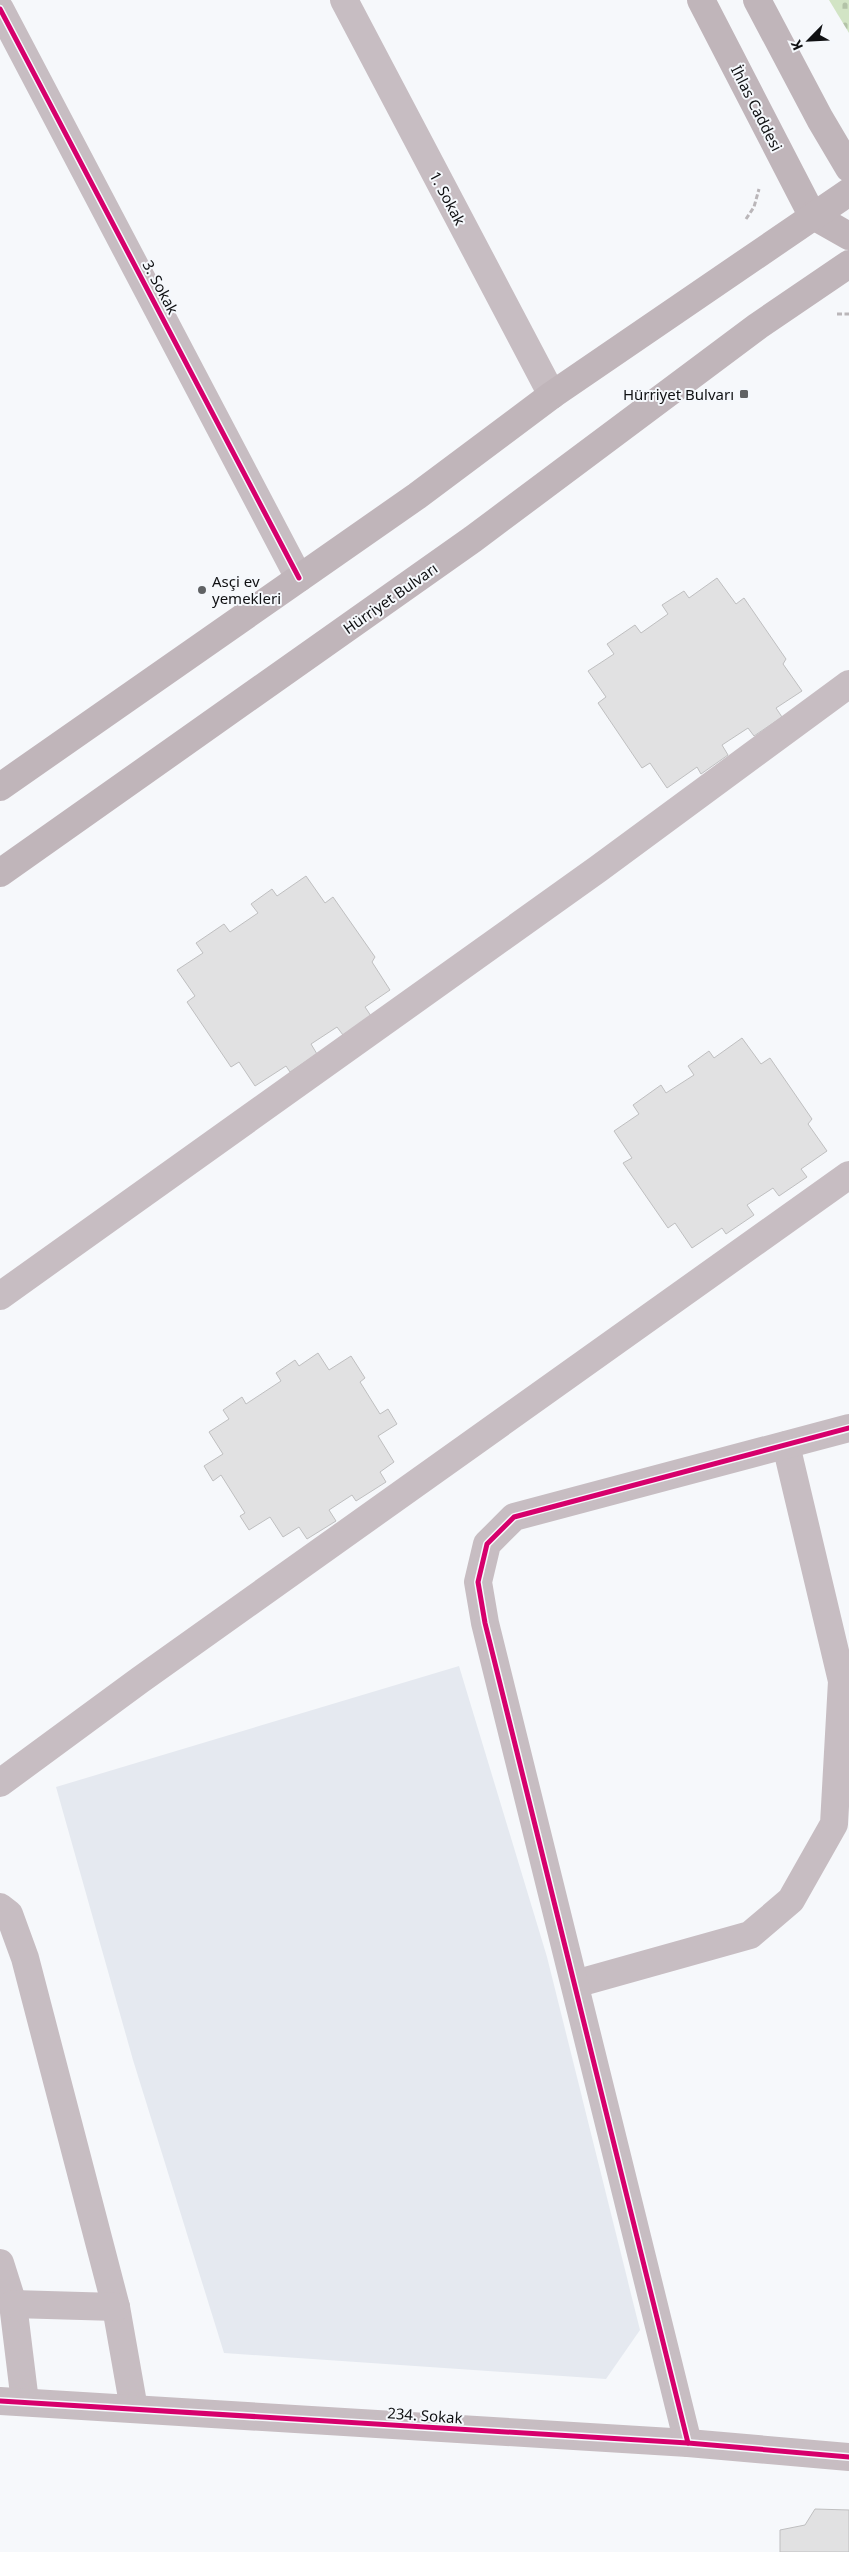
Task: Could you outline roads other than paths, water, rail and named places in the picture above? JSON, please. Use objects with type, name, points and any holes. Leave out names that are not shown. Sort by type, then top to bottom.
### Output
[{"type":"main road","name":"İhlas Caddesi","points":[[701,0],[812,216]]},
{"type":"main road","points":[[757,0],[820,119],[849,168]]},
{"type":"main road","points":[[0,786],[417,496],[552,396],[849,192]]},
{"type":"main road","points":[[812,216],[849,236]]},
{"type":"main road","name":"Hürriyet Bulvarı","points":[[0,873],[473,540],[758,326],[849,264]]},
{"type":"street","name":"1. Sokak","points":[[344,0],[552,396]]},
{"type":"street","name":"3. Sokak","points":[[0,9],[299,578]]},
{"type":"street","points":[[0,1296],[598,869],[849,684]]},
{"type":"street","points":[[0,1783],[140,1680],[849,1175]]},
{"type":"street","points":[[688,2443],[485,1623],[478,1582],[487,1544],[514,1517],[849,1428]]},
{"type":"street","points":[[575,1984],[750,1935],[791,1900],[834,1824],[842,1681],[786,1445]]},
{"type":"street","points":[[0,1907],[9,1914],[25,1958],[116,2307],[134,2409]]},
{"type":"street","points":[[0,2263],[13,2304],[13,2402]]},
{"type":"street","points":[[13,2304],[116,2307]]},
{"type":"street","name":"234. Sokak","points":[[13,2402],[688,2443],[849,2456]]},
{"type":"place","name":"Hürriyet Bulvarı","points":[[744,394]]},
{"type":"place","name":"Asçi ev yemekleri","points":[[202,590]]}]
